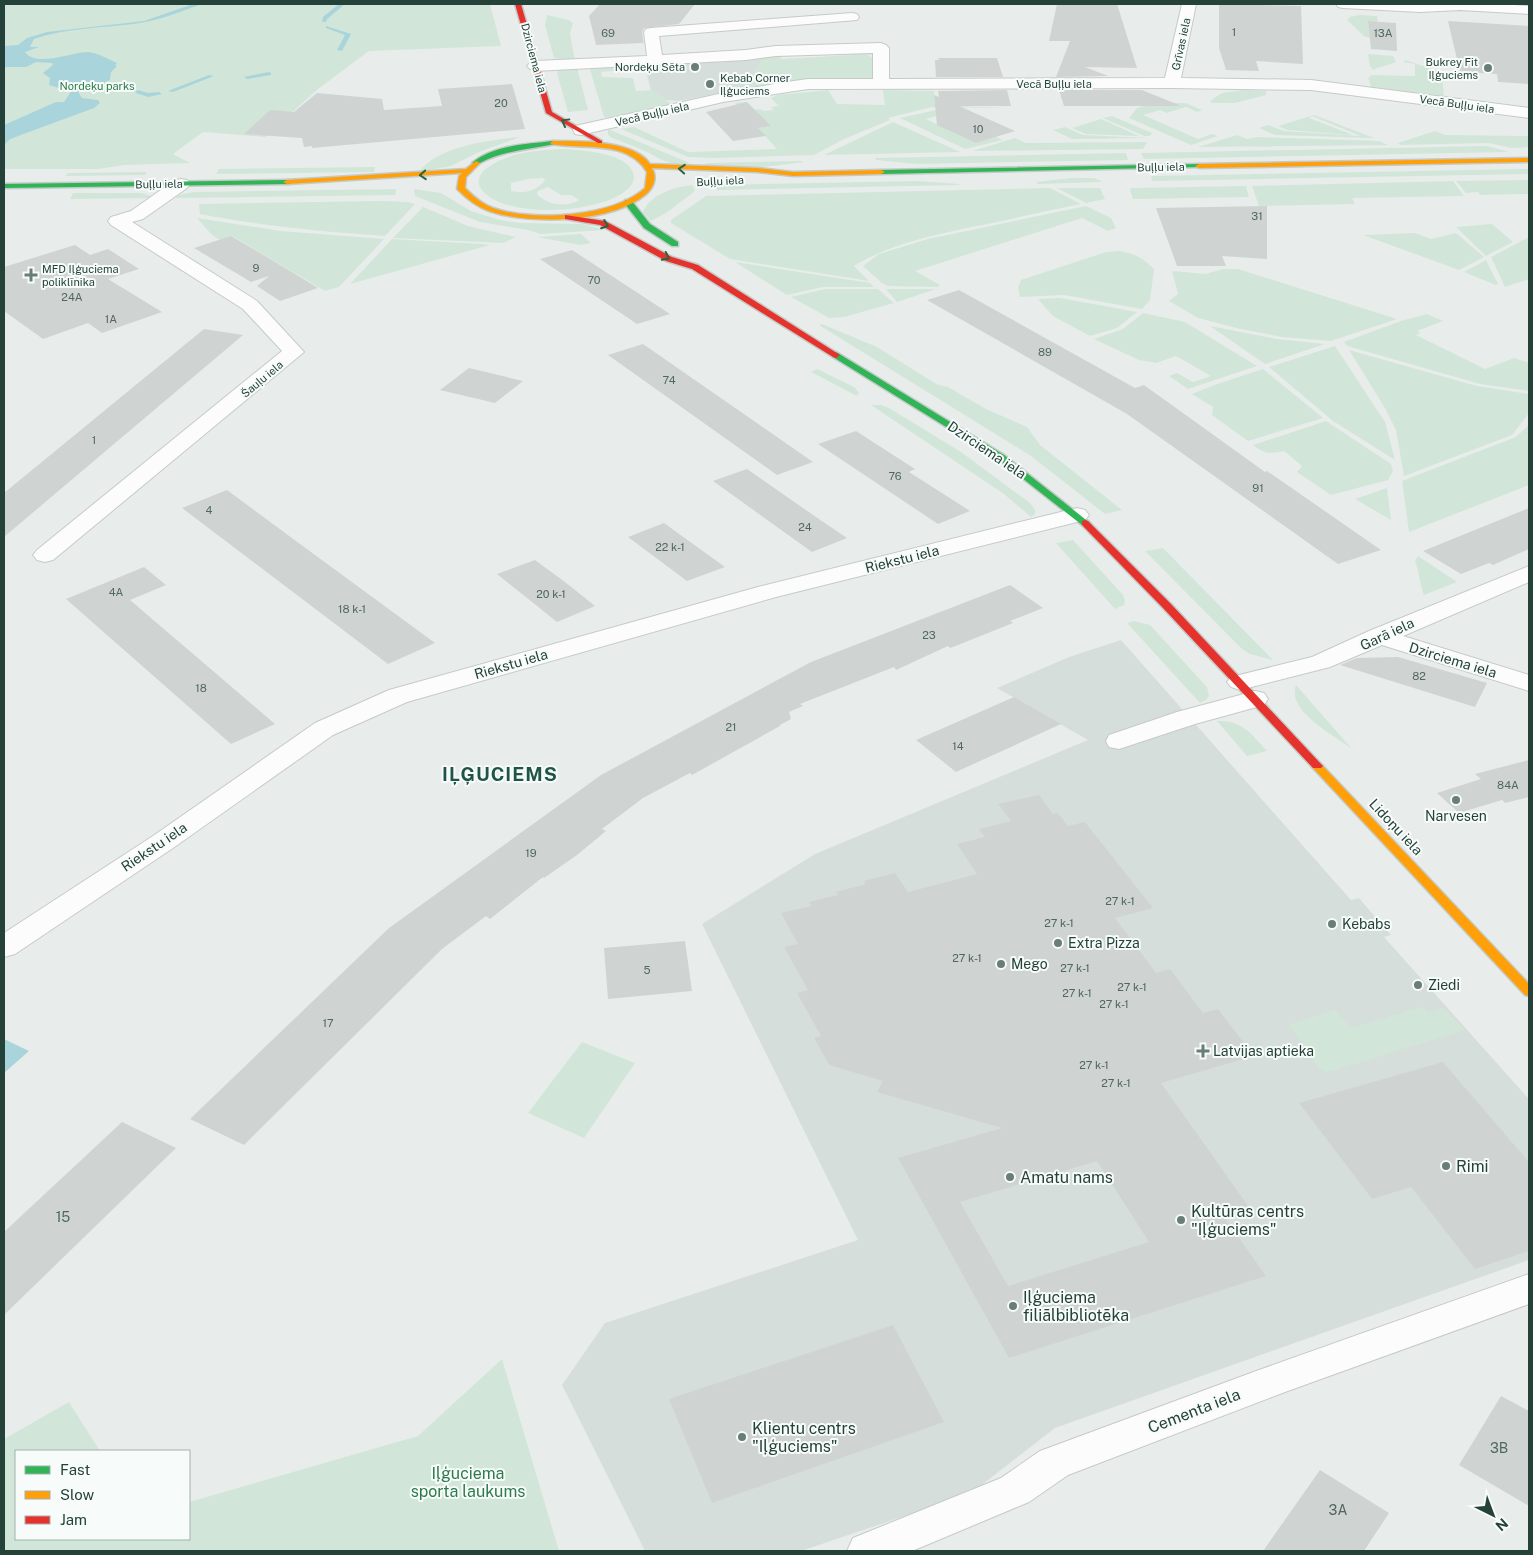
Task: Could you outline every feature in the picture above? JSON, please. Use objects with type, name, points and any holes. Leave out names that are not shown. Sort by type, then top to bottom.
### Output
[{"type":"street","name":"Dzirciema iela","points":[[518,4],[523,14],[536,66],[544,116],[581,130],[608,147]]},
{"type":"street","name":"Grīvas iela","points":[[1172,83],[1189,4]]},
{"type":"street","points":[[1343,4],[1420,8],[1454,5],[1529,10]]},
{"type":"street","points":[[655,60],[651,32],[852,17]]},
{"type":"street","points":[[536,66],[746,55],[776,51],[881,48],[881,84]]},
{"type":"street","name":"Vecā Buļļu iela","points":[[581,130],[779,87],[808,84],[1172,83],[1311,85],[1529,113]]},
{"type":"street","points":[[523,146],[539,134]]},
{"type":"street","points":[[648,190],[652,177],[648,166],[637,157],[608,147],[581,143],[523,146],[502,151],[480,160],[465,171],[457,188],[475,202],[502,212],[538,217],[568,217],[596,212],[628,202],[648,190],[663,186]]},
{"type":"street","name":"Buļļu iela","points":[[648,166],[698,170],[772,171],[793,174],[1529,160]]},
{"type":"street","name":"Buļļu iela","points":[[4,186],[314,182],[354,177],[443,174],[465,171]]},
{"type":"street","name":"Buļļu iela","points":[[718,181],[769,179],[793,174]]},
{"type":"street","name":"Buļļu iela","points":[[314,182],[356,186],[417,186]]},
{"type":"street","name":"Šauļu iela","points":[[45,555],[294,352],[250,305],[117,222],[136,215],[181,184]]},
{"type":"street","points":[[628,202],[647,226],[685,251],[695,267]]},
{"type":"street","name":"Dzirciema iela","points":[[568,217],[602,223],[669,259],[695,267],[1001,457],[1076,515],[1248,691]]},
{"type":"street","name":"Riekstu iela","points":[[4,946],[163,842],[324,728],[398,696],[767,592],[1076,515]]},
{"type":"street","name":"Garā iela","points":[[1119,741],[1186,718],[1248,691],[1346,653],[1378,636],[1529,573]]},
{"type":"street","name":"Dzirciema iela","points":[[1378,636],[1529,684]]},
{"type":"street","name":"Lidoņu iela","points":[[1248,691],[1529,992]]},
{"type":"street","name":"Cementa iela","points":[[867,1551],[1015,1490],[1054,1463],[1272,1381],[1529,1289]]},
{"type":"shaded area","name":"Nordeķu Sēta","points":[[764,58],[744,88],[679,101],[665,100],[651,91],[645,67],[651,62]]},
{"type":"shaded area","points":[[1121,640],[1351,900],[1359,898],[1391,935],[1384,937],[1529,1099],[1529,1260],[1055,1428],[970,1494],[801,1551],[645,1551],[562,1385],[605,1323],[858,1240],[702,924],[815,854],[1088,740],[997,688],[1069,657]]},
{"type":"green space","name":"Nordeķu parks","points":[[4,4],[490,4],[501,46],[369,51],[318,89],[265,137],[203,132],[173,154],[190,163],[124,165],[99,169],[4,169]]},
{"type":"green space","points":[[547,15],[569,20],[573,23],[570,34],[575,61],[554,58],[545,25]]},
{"type":"green space","points":[[1360,15],[1377,16],[1378,22],[1368,21],[1370,38],[1364,36],[1347,20],[1350,17]]},
{"type":"green space","points":[[864,52],[872,58],[874,76],[871,79],[785,81],[744,88],[764,58],[780,56],[782,59],[852,55],[852,53]]},
{"type":"green space","points":[[1368,54],[1393,56],[1396,62],[1372,70]]},
{"type":"green space","points":[[1405,60],[1438,71],[1442,76],[1444,96],[1371,87],[1368,77],[1371,77],[1370,75],[1415,76],[1415,64],[1404,62]]},
{"type":"green space","points":[[589,66],[618,66],[622,70],[601,72],[602,77],[633,78],[636,91],[653,90],[673,105],[612,118],[604,117]]},
{"type":"green space","points":[[577,67],[588,110],[568,112],[557,73],[560,69]]},
{"type":"green space","points":[[828,90],[837,104],[885,105],[883,90],[934,91],[935,105],[1008,108],[932,107],[888,118],[890,120],[842,140],[814,155],[688,157],[621,129],[634,127],[688,152],[777,149],[758,128],[770,126],[747,117],[735,103],[745,102],[754,110],[774,110],[771,107],[779,106],[771,98],[778,95]]},
{"type":"green space","points":[[1244,90],[1266,91],[1266,95],[1235,103],[1212,103],[1210,101],[1222,93]]},
{"type":"green space","points":[[1154,103],[1186,103],[1202,110],[1197,112],[1186,107],[1167,113],[1160,110],[1143,115],[1198,139],[1212,134],[1218,136],[1191,145],[1129,118],[1137,108]]},
{"type":"green space","points":[[936,110],[972,110],[950,117],[943,114],[926,119],[976,143],[996,137],[1003,140],[965,149],[900,118]]},
{"type":"green space","points":[[1314,115],[1374,138],[1275,135],[1259,128],[1268,125],[1284,131],[1361,136],[1312,116],[1309,118],[1353,135],[1287,130],[1278,126]]},
{"type":"green space","points":[[1112,116],[1152,133],[1150,136],[1144,136],[1103,118]]},
{"type":"green space","points":[[1101,119],[1139,136],[1086,134],[1072,128]]},
{"type":"green space","points":[[893,122],[960,152],[824,155]]},
{"type":"green space","points":[[1065,127],[1083,135],[1149,138],[1072,139],[1053,130]]},
{"type":"green space","points":[[608,129],[690,164],[682,165],[665,161],[612,138],[608,135]]},
{"type":"green space","points":[[1435,131],[1445,135],[1529,136],[1529,147],[1512,148],[1489,143],[1400,145],[1398,143]]},
{"type":"green space","points":[[1237,135],[1247,139],[1257,137],[1379,141],[1388,145],[1198,147]]},
{"type":"green space","points":[[520,137],[479,152],[451,166],[419,172],[428,163],[451,150],[494,140]]},
{"type":"green space","points":[[1015,138],[1026,143],[1147,142],[1143,149],[972,151]]},
{"type":"green space","points":[[1487,146],[1509,152],[1144,159],[1141,153]]},
{"type":"green space","points":[[582,150],[616,158],[631,169],[634,177],[632,184],[624,192],[601,203],[569,209],[535,210],[504,204],[491,198],[483,192],[479,184],[479,179],[485,169],[505,158],[534,151]],"holes":[[[543,178],[545,180],[542,184],[534,189],[525,192],[511,191],[511,183]],[[548,187],[561,195],[571,195],[579,200],[563,205],[546,201],[537,194],[538,191]]]},
{"type":"green space","points":[[1126,153],[1128,160],[917,164],[876,160],[875,158]]},
{"type":"green space","points":[[804,162],[764,167],[702,165],[708,163]]},
{"type":"green space","points":[[375,167],[374,172],[216,174],[219,169]]},
{"type":"green space","points":[[1529,169],[1529,174],[1156,181],[1152,181],[1151,176]]},
{"type":"green space","points":[[147,172],[145,175],[65,176],[68,173]]},
{"type":"green space","points":[[1072,178],[1094,178],[1103,182],[1038,184],[1036,182]]},
{"type":"green space","points":[[1529,180],[1529,194],[1480,195],[1478,192],[1466,193],[1456,181]]},
{"type":"green space","points":[[916,181],[960,184],[717,190],[716,185]]},
{"type":"green space","points":[[1453,181],[1464,196],[1352,198],[1355,204],[1259,206],[1252,186]]},
{"type":"green space","points":[[692,185],[695,191],[666,213],[651,221],[643,212],[651,200],[664,192]]},
{"type":"green space","points":[[1246,186],[1249,197],[1133,199],[1130,190],[1131,188]]},
{"type":"green space","points":[[1050,188],[1081,204],[945,233],[883,251],[854,266],[869,281],[730,259],[671,223],[671,220],[706,196]]},
{"type":"green space","points":[[1057,188],[1100,188],[1105,199],[1086,203]]},
{"type":"green space","points":[[396,189],[395,195],[175,198],[179,195],[194,192]]},
{"type":"green space","points":[[414,189],[441,193],[471,211],[500,220],[520,223],[583,224],[605,230],[540,234],[528,230],[480,222],[415,196]]},
{"type":"green space","points":[[73,193],[141,193],[151,196],[150,198],[70,199]]},
{"type":"green space","points":[[381,201],[415,204],[385,236],[338,233],[246,222],[200,214],[199,204]]},
{"type":"green space","points":[[1086,206],[1111,218],[1116,228],[1108,231],[1082,218],[915,271],[940,285],[938,287],[888,286],[863,266],[879,254],[928,239]]},
{"type":"green space","points":[[423,207],[468,226],[516,237],[503,243],[393,238]]},
{"type":"green space","points":[[197,218],[281,231],[384,239],[339,287],[325,291],[232,236],[220,240],[211,234]]},
{"type":"green space","points":[[1492,224],[1513,242],[1486,256],[1456,227]]},
{"type":"green space","points":[[1415,233],[1431,239],[1456,233],[1484,257],[1459,270],[1363,235]]},
{"type":"green space","points":[[581,234],[591,243],[580,245],[537,237]]},
{"type":"green space","points":[[1529,237],[1529,279],[1505,287],[1491,257]]},
{"type":"green space","points":[[392,239],[482,244],[490,245],[350,284]]},
{"type":"green space","points":[[1119,251],[1138,257],[1154,269],[1150,300],[1142,309],[1064,295],[1020,297],[1018,288],[1021,280],[1106,252]]},
{"type":"green space","points":[[1486,260],[1498,284],[1496,285],[1464,272]]},
{"type":"green space","points":[[735,262],[870,283],[874,287],[823,287],[787,295]]},
{"type":"green space","points":[[1223,269],[1238,269],[1397,319],[1331,341],[1282,337],[1240,329],[1198,318],[1169,301],[1178,294],[1172,271],[1206,274]]},
{"type":"green space","points":[[825,289],[878,289],[894,303],[844,317],[829,318],[791,297]]},
{"type":"green space","points":[[886,289],[936,289],[897,302]]},
{"type":"green space","points":[[1060,298],[1137,312],[1117,328],[1090,336],[1053,316],[1038,299]]},
{"type":"green space","points":[[1143,313],[1185,322],[1257,366],[1188,389],[1169,376],[1177,373],[1193,382],[1211,376],[1176,356],[1156,363],[1139,360],[1094,339],[1123,329]]},
{"type":"green space","points":[[1427,314],[1443,321],[1417,331],[1421,333],[1416,335],[1485,369],[1514,358],[1529,363],[1529,391],[1480,384],[1347,346],[1344,342],[1401,321]]},
{"type":"green space","points":[[822,324],[877,347],[938,385],[948,387],[986,409],[1027,427],[1040,445],[1122,510],[1105,514],[1031,456],[819,325]]},
{"type":"green space","points":[[1210,326],[1277,339],[1325,344],[1265,364]]},
{"type":"green space","points":[[1335,346],[1385,422],[1395,460],[1333,421],[1269,367]]},
{"type":"green space","points":[[1349,350],[1477,386],[1529,394],[1529,413],[1512,435],[1404,476],[1396,430],[1385,408]]},
{"type":"green space","points":[[817,369],[854,387],[859,393],[857,396],[811,372]]},
{"type":"green space","points":[[1263,369],[1323,418],[1248,441],[1212,415],[1213,407],[1192,394]]},
{"type":"green space","points":[[871,405],[881,405],[889,408],[961,452],[1030,503],[1035,510],[1035,514],[1031,517],[1004,494]]},
{"type":"green space","points":[[1326,421],[1391,464],[1393,471],[1388,480],[1331,495],[1297,472],[1302,466],[1284,451],[1267,452],[1253,445]]},
{"type":"green space","points":[[1529,425],[1529,485],[1409,532],[1402,481],[1516,437]]},
{"type":"green space","points":[[1387,488],[1391,520],[1355,499]]},
{"type":"green space","points":[[1073,540],[1123,595],[1124,605],[1115,609],[1056,543]]},
{"type":"green space","points":[[1163,548],[1273,660],[1250,654],[1241,648],[1145,551]]},
{"type":"green space","points":[[1418,556],[1457,582],[1424,595],[1415,561]]},
{"type":"green space","points":[[1134,621],[1150,625],[1207,687],[1209,696],[1206,700],[1200,703],[1127,623]]},
{"type":"green space","points":[[1296,685],[1352,749],[1305,713],[1298,704],[1295,695]]},
{"type":"green space","points":[[1217,721],[1234,723],[1246,729],[1267,751],[1247,756]]},
{"type":"green space","points":[[1422,1007],[1428,1012],[1443,1008],[1465,1030],[1328,1072],[1322,1071],[1300,1044],[1303,1043],[1289,1025],[1336,1010],[1351,1028]]},
{"type":"green space","points":[[582,1042],[635,1063],[584,1138],[528,1113]]},
{"type":"green space","name":"Iļģuciema sporta laukums","points":[[502,1359],[559,1551],[4,1551],[4,1439],[69,1402],[99,1450],[15,1450],[15,1540],[190,1540],[190,1502],[418,1436]]},
{"type":"water","points":[[193,4],[202,4],[143,23],[71,30],[34,39],[30,47],[39,47],[25,52],[30,57],[46,59],[88,52],[117,63],[115,65],[117,66],[111,72],[110,80],[86,87],[78,92],[82,98],[98,100],[100,103],[94,108],[10,139],[4,145],[4,125],[56,102],[64,102],[70,93],[69,91],[49,85],[50,78],[43,73],[53,65],[52,63],[36,62],[26,67],[4,67],[4,46],[18,45],[27,38],[47,32],[144,21]]},
{"type":"water","points":[[4,1039],[29,1051],[4,1073]]},
{"type":"building","points":[[600,4],[695,4],[679,24],[644,28],[642,32],[644,48],[643,43],[596,45],[589,16]]},
{"type":"building","points":[[1057,4],[1117,4],[1137,68],[1085,67],[1108,76],[1056,77],[1070,41],[1049,41]]},
{"type":"building","points":[[1219,4],[1301,6],[1303,64],[1256,61],[1259,71],[1226,70],[1219,48]]},
{"type":"building","points":[[1368,21],[1396,23],[1397,51],[1371,49]]},
{"type":"building","points":[[1448,21],[1529,26],[1529,84],[1498,82],[1497,74],[1460,72]]},
{"type":"building","points":[[938,58],[997,58],[1003,77],[936,77],[935,60],[939,60]]},
{"type":"building","points":[[512,84],[525,129],[312,148],[312,146],[304,147],[302,138],[244,134],[270,110],[294,112],[317,93],[382,99],[384,110],[442,106],[438,89]]},
{"type":"building","points":[[1007,90],[1011,106],[959,106],[1015,131],[976,143],[937,125],[934,95],[939,97],[938,91]]},
{"type":"building","points":[[1059,90],[1142,90],[1179,106],[1064,106]]},
{"type":"building","points":[[747,102],[771,126],[758,128],[766,136],[733,141],[706,112]]},
{"type":"building","points":[[1267,206],[1267,259],[1222,256],[1226,266],[1177,266],[1156,208]]},
{"type":"building","points":[[231,236],[318,288],[280,301],[257,286],[269,276],[251,282],[194,248]]},
{"type":"building","points":[[75,245],[90,255],[108,249],[139,269],[108,279],[162,312],[102,333],[88,323],[43,339],[4,311],[4,267]]},
{"type":"building","points":[[572,250],[670,314],[637,324],[540,259]]},
{"type":"building","points":[[959,290],[1135,388],[1144,385],[1265,472],[1267,471],[1381,550],[1338,564],[1127,414],[927,300]]},
{"type":"building","points":[[204,329],[243,335],[4,537],[4,493]]},
{"type":"building","points":[[643,344],[813,462],[777,475],[608,355]]},
{"type":"building","points":[[469,368],[523,381],[495,403],[440,390]]},
{"type":"building","points":[[856,431],[915,469],[909,472],[970,511],[938,524],[818,444]]},
{"type":"building","points":[[747,469],[847,538],[812,552],[713,481]]},
{"type":"building","points":[[227,490],[435,643],[388,664],[182,508]]},
{"type":"building","points":[[1529,508],[1529,549],[1493,565],[1489,563],[1461,574],[1423,551]]},
{"type":"building","points":[[664,523],[725,567],[687,581],[628,537]]},
{"type":"building","points":[[535,560],[595,606],[557,622],[497,574]]},
{"type":"building","points":[[144,567],[166,585],[130,600],[275,724],[231,744],[66,599]]},
{"type":"building","points":[[1010,585],[1043,608],[1010,621],[1013,623],[950,648],[948,646],[896,670],[894,667],[800,704],[803,706],[789,712],[791,719],[780,726],[692,775],[690,773],[643,798],[602,829],[606,831],[577,855],[543,877],[490,919],[486,916],[442,949],[244,1145],[190,1119],[389,928],[601,775],[811,662]]},
{"type":"building","points":[[1398,657],[1487,683],[1475,707],[1340,665],[1357,658]]},
{"type":"building","points":[[1014,697],[1061,724],[956,772],[916,740]]},
{"type":"building","points":[[1529,760],[1529,797],[1505,803],[1502,800],[1459,813],[1437,793],[1481,779],[1475,774]]},
{"type":"building","points":[[1039,795],[1053,814],[1058,813],[1068,826],[1085,822],[1153,908],[1115,918],[1156,973],[1170,969],[1203,1013],[1218,1009],[1254,1056],[1161,1083],[1251,1210],[1225,1218],[1266,1276],[1009,1358],[898,1158],[1002,1128],[877,1092],[883,1081],[829,1065],[814,1038],[821,1036],[797,993],[808,990],[784,947],[798,944],[781,913],[811,906],[809,902],[838,895],[836,892],[866,884],[864,881],[895,873],[908,892],[977,874],[957,844],[985,837],[979,829],[1011,821],[998,804]],"holes":[[[1097,1161],[1149,1242],[1008,1286],[960,1202]]]},
{"type":"building","points":[[685,941],[692,991],[608,999],[604,948]]},
{"type":"building","points":[[1443,1062],[1529,1162],[1529,1251],[1475,1269],[1411,1187],[1372,1199],[1299,1103]]},
{"type":"building","points":[[122,1122],[176,1148],[4,1315],[4,1232]]},
{"type":"building","points":[[893,1325],[944,1422],[712,1503],[669,1399]]},
{"type":"building","points":[[1501,1396],[1529,1411],[1529,1506],[1459,1465]]},
{"type":"building","points":[[1320,1470],[1389,1513],[1364,1551],[1263,1551]]},
{"type":"waterway","points":[[324,21],[342,4]]},
{"type":"waterway","points":[[328,27],[348,34],[340,50]]},
{"type":"waterway","points":[[247,77],[269,74]]},
{"type":"waterway","points":[[171,91],[211,76]]},
{"type":"waterway","points":[[105,82],[126,89]]},
{"type":"waterway","points":[[138,92],[148,95],[159,94]]},
{"type":"traffic: fast","points":[[476,163],[503,151],[553,143]]},
{"type":"traffic: fast","points":[[881,172],[1199,166]]},
{"type":"traffic: fast","points":[[4,186],[287,182]]},
{"type":"traffic: fast","points":[[628,202],[647,226],[675,244]]},
{"type":"traffic: fast","points":[[836,355],[1001,457],[1085,523]]},
{"type":"traffic: slow","points":[[476,163],[463,176],[461,189],[483,206],[509,214],[551,217],[597,213],[617,208],[635,200],[649,186],[651,172],[645,162],[635,155],[608,146],[553,143]]},
{"type":"traffic: slow","points":[[1199,166],[1529,160]]},
{"type":"traffic: slow","points":[[648,166],[757,170],[793,174],[881,172]]},
{"type":"traffic: slow","points":[[287,182],[465,171]]},
{"type":"traffic: slow","points":[[1317,766],[1529,992]]},
{"type":"traffic: jam","points":[[518,4],[549,113],[600,142]]},
{"type":"traffic: jam","points":[[568,217],[602,223],[669,259],[695,267],[836,355]]},
{"type":"traffic: jam","points":[[1085,523],[1167,606],[1317,766]]},
{"type":"place","name":"Nordeķu Sēta","points":[[695,67]]},
{"type":"place","name":"Bukrey Fit Iļģuciems","points":[[1488,68]]},
{"type":"place","name":"Kebab Corner Iļģuciems","points":[[710,84]]},
{"type":"place","name":"MFD Iļģuciema poliklīnika","points":[[31,275]]},
{"type":"place","name":"Narvesen","points":[[1456,800]]},
{"type":"place","name":"Kebabs","points":[[1332,924]]},
{"type":"place","name":"Extra Pizza","points":[[1058,943]]},
{"type":"place","name":"Mego","points":[[1001,964]]},
{"type":"place","name":"Ziedi","points":[[1418,985]]},
{"type":"place","name":"Latvijas aptieka","points":[[1203,1051]]},
{"type":"place","name":"Rimi","points":[[1446,1166]]},
{"type":"place","name":"Amatu nams","points":[[1010,1177]]},
{"type":"place","name":"Kultūras centrs \"Iļģuciems\"","points":[[1181,1220]]},
{"type":"place","name":"Iļģuciema filiālbibliotēka","points":[[1013,1306]]},
{"type":"place","name":"Klientu centrs \"Iļģuciems\"","points":[[742,1437]]},
{"type":"district","name":"IĻĢUCIEMS","points":[[500,774]]}]
